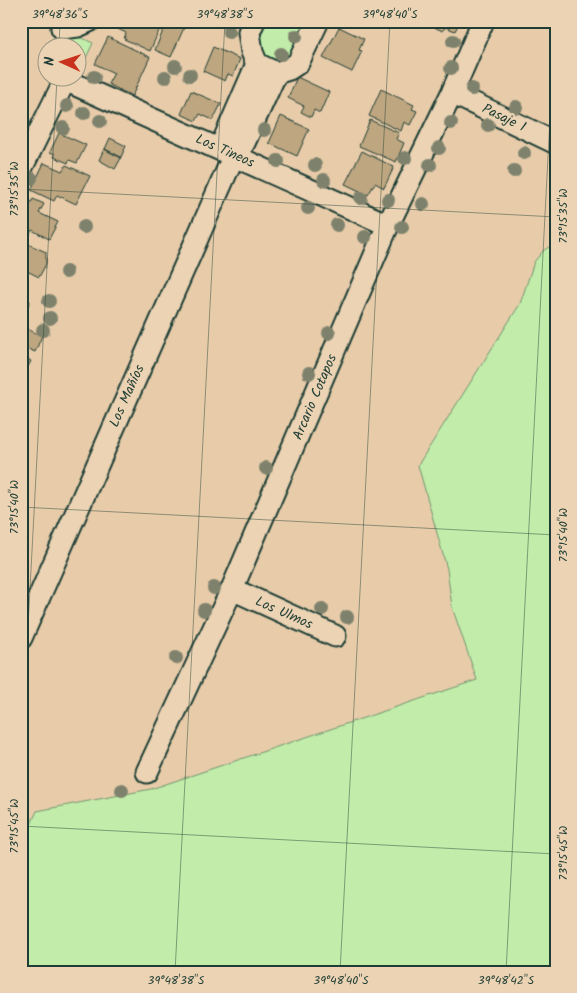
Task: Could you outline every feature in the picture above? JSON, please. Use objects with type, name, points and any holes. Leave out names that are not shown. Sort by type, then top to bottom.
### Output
[{"type":"street","points":[[61,32],[88,21]]},
{"type":"street","points":[[227,152],[257,64],[252,52],[249,32],[254,21]]},
{"type":"street","points":[[257,64],[276,73],[289,69],[298,63],[318,21]]},
{"type":"street","name":"Arcario Cotapos","points":[[147,772],[232,589],[388,225],[452,93],[483,21]]},
{"type":"street","points":[[227,152],[244,143],[276,73]]},
{"type":"street","points":[[21,169],[61,88]]},
{"type":"street","name":"Los Tineos","points":[[85,88],[388,225]]},
{"type":"street","name":"Pasaje 1","points":[[452,93],[556,144]]},
{"type":"street","name":"Los Mañíos","points":[[21,638],[227,152]]},
{"type":"street","name":"Los Ulmos","points":[[232,589],[335,636]]},
{"type":"green space","points":[[262,21],[312,21],[295,58],[278,62],[266,57],[256,49]]},
{"type":"green space","points":[[88,41],[93,43],[88,54]]},
{"type":"green space","points":[[556,243],[556,972],[21,972],[21,846],[37,811],[151,789],[477,680],[452,607],[447,569],[418,465],[520,304],[534,262],[544,250]]},
{"type":"building","points":[[115,21],[156,21],[162,24],[150,51],[124,39],[126,33],[112,26]]},
{"type":"building","points":[[167,21],[187,21],[171,57],[155,50]]},
{"type":"building","points":[[357,21],[375,21],[372,28]]},
{"type":"building","points":[[460,21],[455,31],[445,27],[443,31],[422,22]]},
{"type":"building","points":[[339,27],[364,39],[359,50],[362,51],[352,72],[323,58]]},
{"type":"building","points":[[108,37],[150,57],[132,96],[108,84],[114,73],[95,64]]},
{"type":"building","points":[[213,47],[240,59],[233,76],[228,74],[225,81],[203,71]]},
{"type":"building","points":[[297,77],[329,92],[320,113],[314,110],[311,117],[301,112],[304,106],[288,98]]},
{"type":"building","points":[[381,89],[414,105],[412,109],[417,111],[410,125],[404,122],[401,131],[369,116]]},
{"type":"building","points":[[191,91],[221,104],[213,120],[200,114],[196,121],[181,114]]},
{"type":"building","points":[[281,116],[309,129],[297,156],[269,143]]},
{"type":"building","points":[[370,120],[399,133],[396,139],[404,143],[396,162],[359,146]]},
{"type":"building","points":[[59,133],[86,145],[77,163],[69,160],[68,163],[54,157],[55,154],[50,152]]},
{"type":"building","points":[[110,138],[126,146],[121,157],[105,149]]},
{"type":"building","points":[[104,149],[121,158],[115,169],[99,160]]},
{"type":"building","points":[[362,151],[394,167],[384,188],[375,183],[368,195],[345,184]]},
{"type":"building","points":[[44,163],[62,171],[66,165],[90,176],[76,204],[57,195],[54,201],[31,190]]},
{"type":"building","points":[[33,199],[44,204],[39,213],[58,222],[49,239],[32,230],[29,235],[21,231],[21,212],[24,207],[28,209]]},
{"type":"building","points":[[28,244],[46,252],[46,264],[39,277],[21,268],[21,253],[23,254]]},
{"type":"building","points":[[21,297],[30,301],[21,322]]},
{"type":"building","points":[[21,326],[42,336],[35,352],[21,346]]},
{"type":"building","points":[[21,356],[31,361],[23,376],[21,375]]}]
